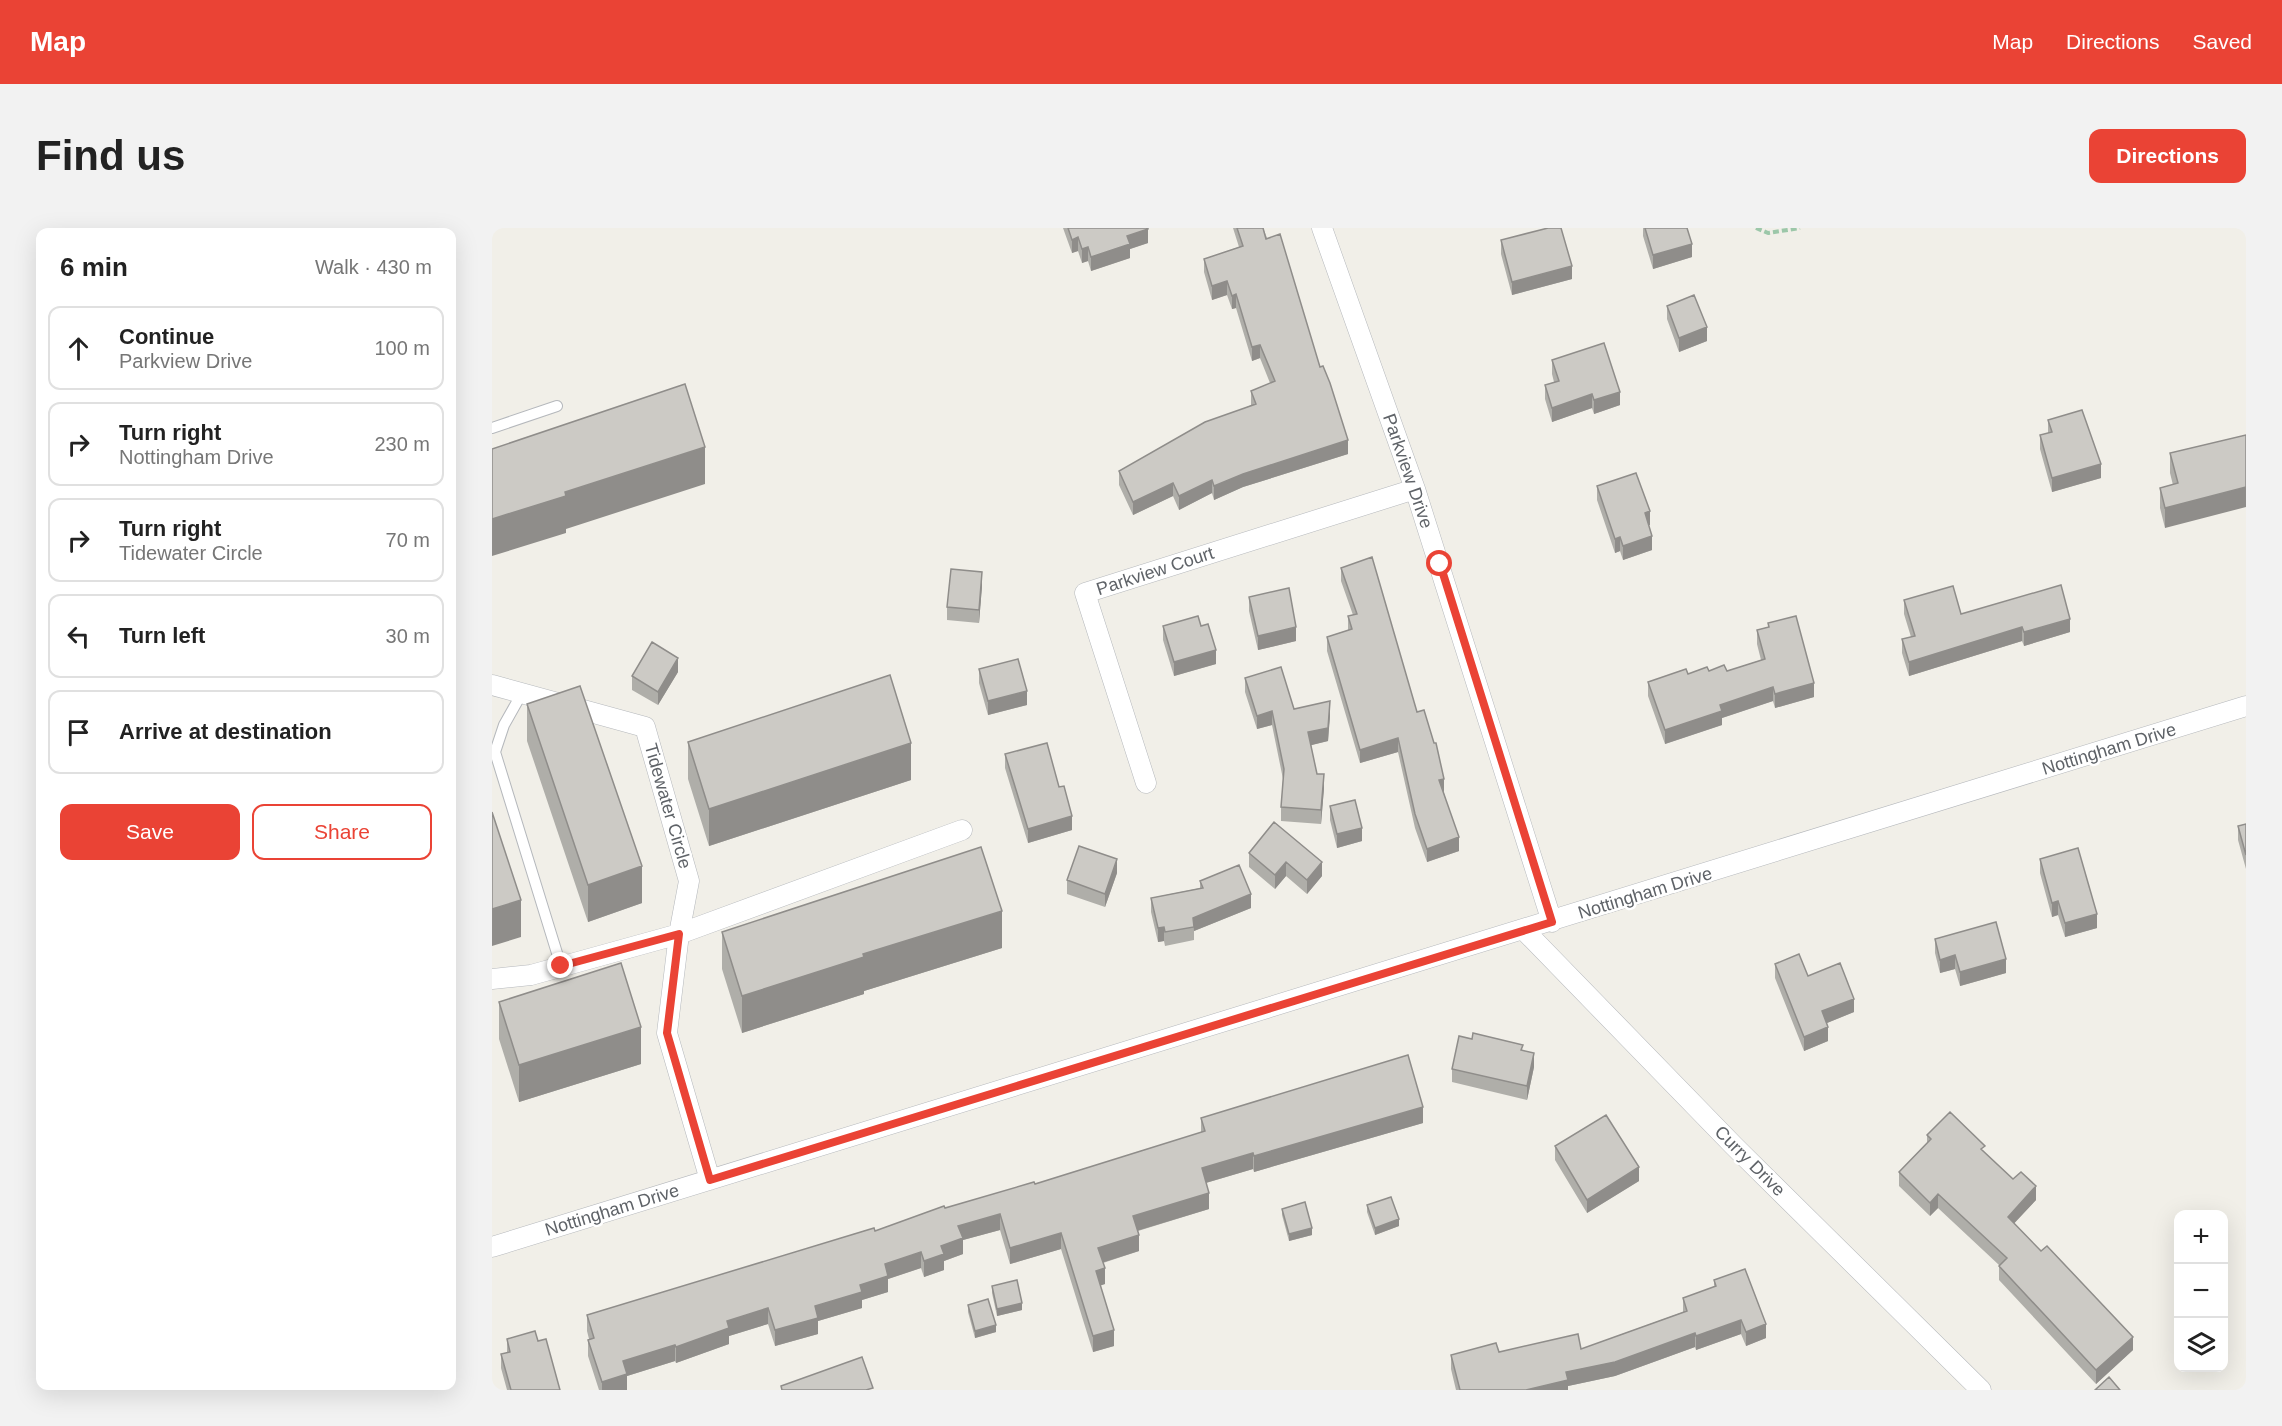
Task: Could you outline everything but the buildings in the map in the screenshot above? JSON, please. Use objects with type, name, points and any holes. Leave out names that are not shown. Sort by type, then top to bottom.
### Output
[{"type":"street","name":"Parkview Drive","points":[[1322,228],[1415,489],[1552,922]]},
{"type":"street","name":"Parkview Court","points":[[1146,783],[1085,593],[1415,489]]},
{"type":"street","name":"Tidewater Circle","points":[[492,685],[645,727],[689,881],[679,934],[667,1033],[710,1180]]},
{"type":"street","name":"Nottingham Drive","points":[[492,1247],[1522,929],[1552,922],[2246,706]]},
{"type":"street","points":[[492,978],[531,975],[679,934],[962,830]]},
{"type":"street","name":"Curry Drive","points":[[1522,929],[1734,1146],[1981,1390]]},
{"type":"lane","points":[[492,428],[557,406]]},
{"type":"lane","points":[[522,693],[504,725],[495,752],[561,966]]},
{"type":"path","points":[[1756,228],[1768,233],[1800,228]]},
{"type":"route","points":[[561,966],[679,934],[667,1033],[710,1180],[1522,929],[1552,922],[1440,564]]}]
